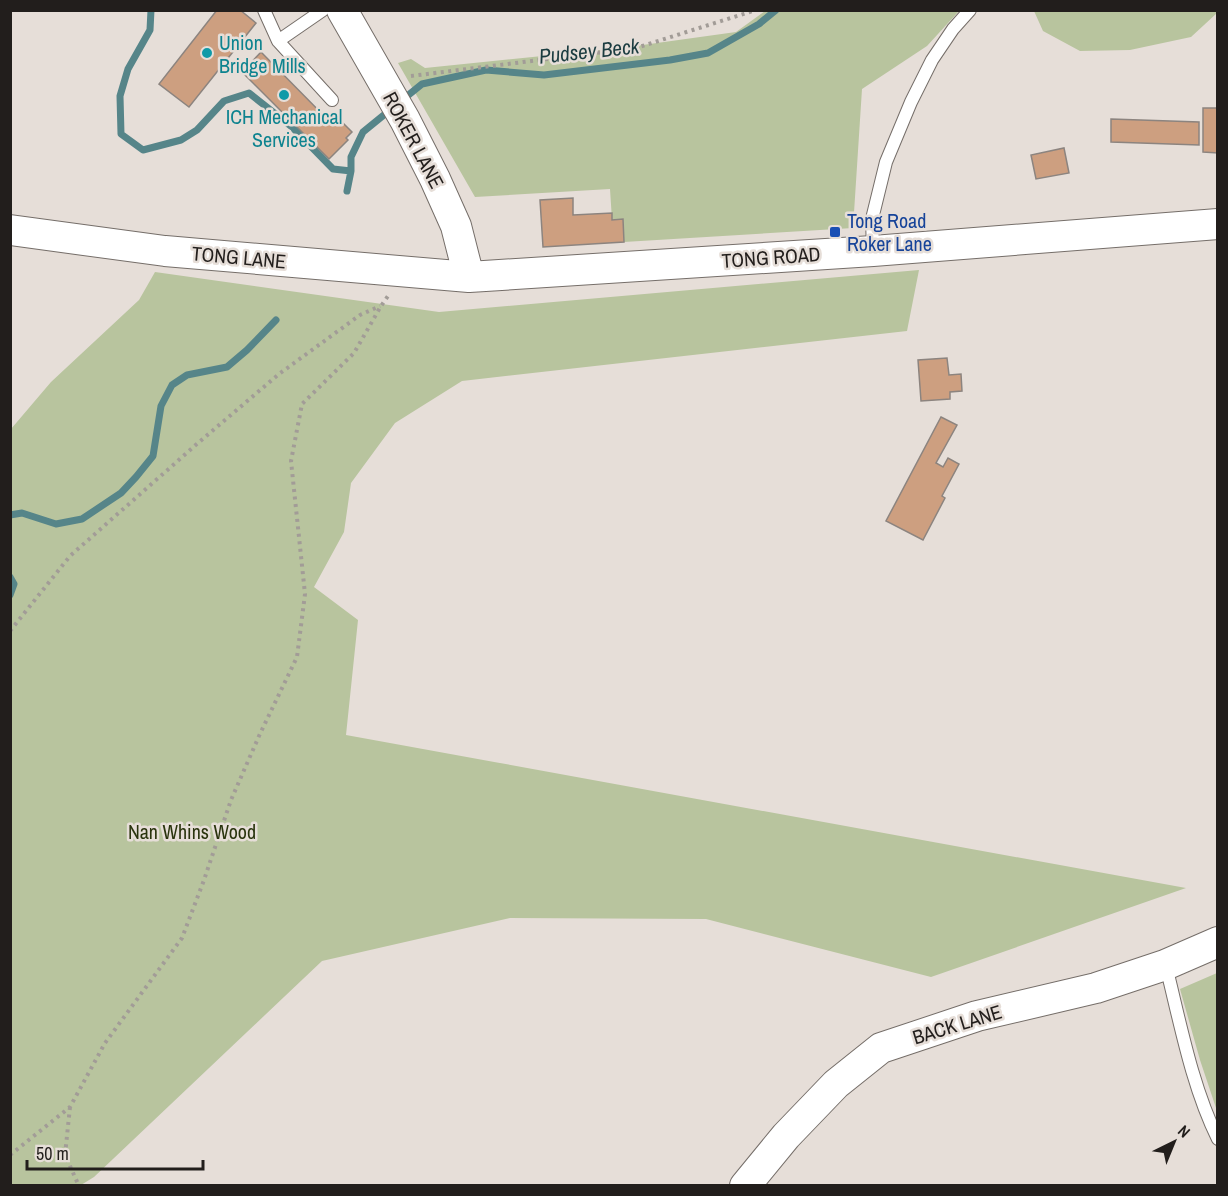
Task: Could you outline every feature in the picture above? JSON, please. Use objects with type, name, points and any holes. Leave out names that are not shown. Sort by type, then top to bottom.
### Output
[{"type":"street","name":"ROKER LANE","points":[[342,10],[399,84],[405,120],[456,226],[469,277]]},
{"type":"street","name":"TONG ROAD","points":[[469,277],[1218,224]]},
{"type":"street","name":"TONG LANE","points":[[10,230],[165,251],[469,277]]},
{"type":"street","name":"BACK LANE","points":[[745,1185],[786,1136],[836,1084],[881,1048],[977,1016],[1096,988],[1165,965],[1218,942]]},
{"type":"lane","points":[[264,10],[278,41],[332,100]]},
{"type":"lane","points":[[278,41],[323,10]]},
{"type":"lane","points":[[873,250],[872,219],[886,162],[911,102],[932,60],[953,29],[970,10]]},
{"type":"lane","points":[[1165,965],[1205,1110],[1218,1138]]},
{"type":"path","points":[[399,84],[636,48],[756,10]]},
{"type":"path","points":[[10,632],[70,556],[198,442],[279,374],[360,315],[381,306],[354,353],[302,404],[291,461],[305,594],[297,657],[231,800],[182,938],[105,1043],[70,1107],[10,1155]]},
{"type":"path","points":[[70,1107],[65,1155],[80,1185]]},
{"type":"green space","points":[[1217,10],[1217,13],[1191,37],[1130,50],[1080,51],[1043,31],[1034,11]]},
{"type":"green space","points":[[765,11],[959,11],[927,46],[862,89],[853,228],[624,242],[623,219],[612,220],[610,189],[475,197],[398,63],[411,59],[425,68],[621,48],[736,32]]},
{"type":"green space","name":"Nan Whins Wood","points":[[919,270],[907,331],[462,381],[395,423],[351,483],[344,532],[314,587],[358,620],[346,735],[1186,888],[931,977],[706,919],[510,918],[322,961],[94,1177],[81,1185],[11,1185],[11,429],[51,382],[139,300],[155,272],[439,312]]},
{"type":"green space","points":[[1217,973],[1217,1111],[1180,989]]},
{"type":"building","name":"Union Bridge Mills","points":[[217,10],[240,10],[256,23],[189,107],[159,84]]},
{"type":"building","name":"ICH Mechanical Services","points":[[261,52],[333,125],[339,119],[352,132],[346,138],[348,140],[329,159],[242,72]]},
{"type":"building","points":[[1203,108],[1218,108],[1218,153],[1203,152]]},
{"type":"building","points":[[1111,119],[1199,122],[1199,145],[1111,142]]},
{"type":"building","points":[[1064,148],[1069,173],[1036,179],[1031,155]]},
{"type":"building","points":[[573,198],[573,215],[612,213],[612,220],[623,219],[624,242],[543,247],[540,200]]},
{"type":"building","points":[[947,358],[949,375],[961,374],[962,391],[950,392],[950,399],[921,401],[918,360]]},
{"type":"building","points":[[941,417],[957,425],[936,463],[943,467],[948,458],[959,464],[942,496],[945,498],[923,540],[886,521]]},
{"type":"waterway","name":"Pudsey Beck","points":[[151,10],[150,30],[128,69],[120,96],[121,134],[143,150],[181,140],[197,130],[224,101],[249,93],[292,127],[333,169],[351,171],[351,157],[363,132],[390,110]]},
{"type":"waterway","name":"Pudsey Beck","points":[[401,101],[422,84],[486,70],[544,75],[670,60],[708,53],[759,24],[776,10]]},
{"type":"waterway","points":[[347,191],[351,171]]},
{"type":"waterway","points":[[10,515],[22,513],[56,524],[82,519],[121,493],[153,456],[161,406],[172,385],[187,375],[227,367],[276,320]]},
{"type":"waterway","points":[[10,577],[14,584],[10,595]]},
{"type":"place","name":"Union Bridge Mills","points":[[207,53]]},
{"type":"place","name":"ICH Mechanical Services","points":[[284,95]]},
{"type":"place","name":"Tong Road Roker Lane","points":[[835,232]]}]
